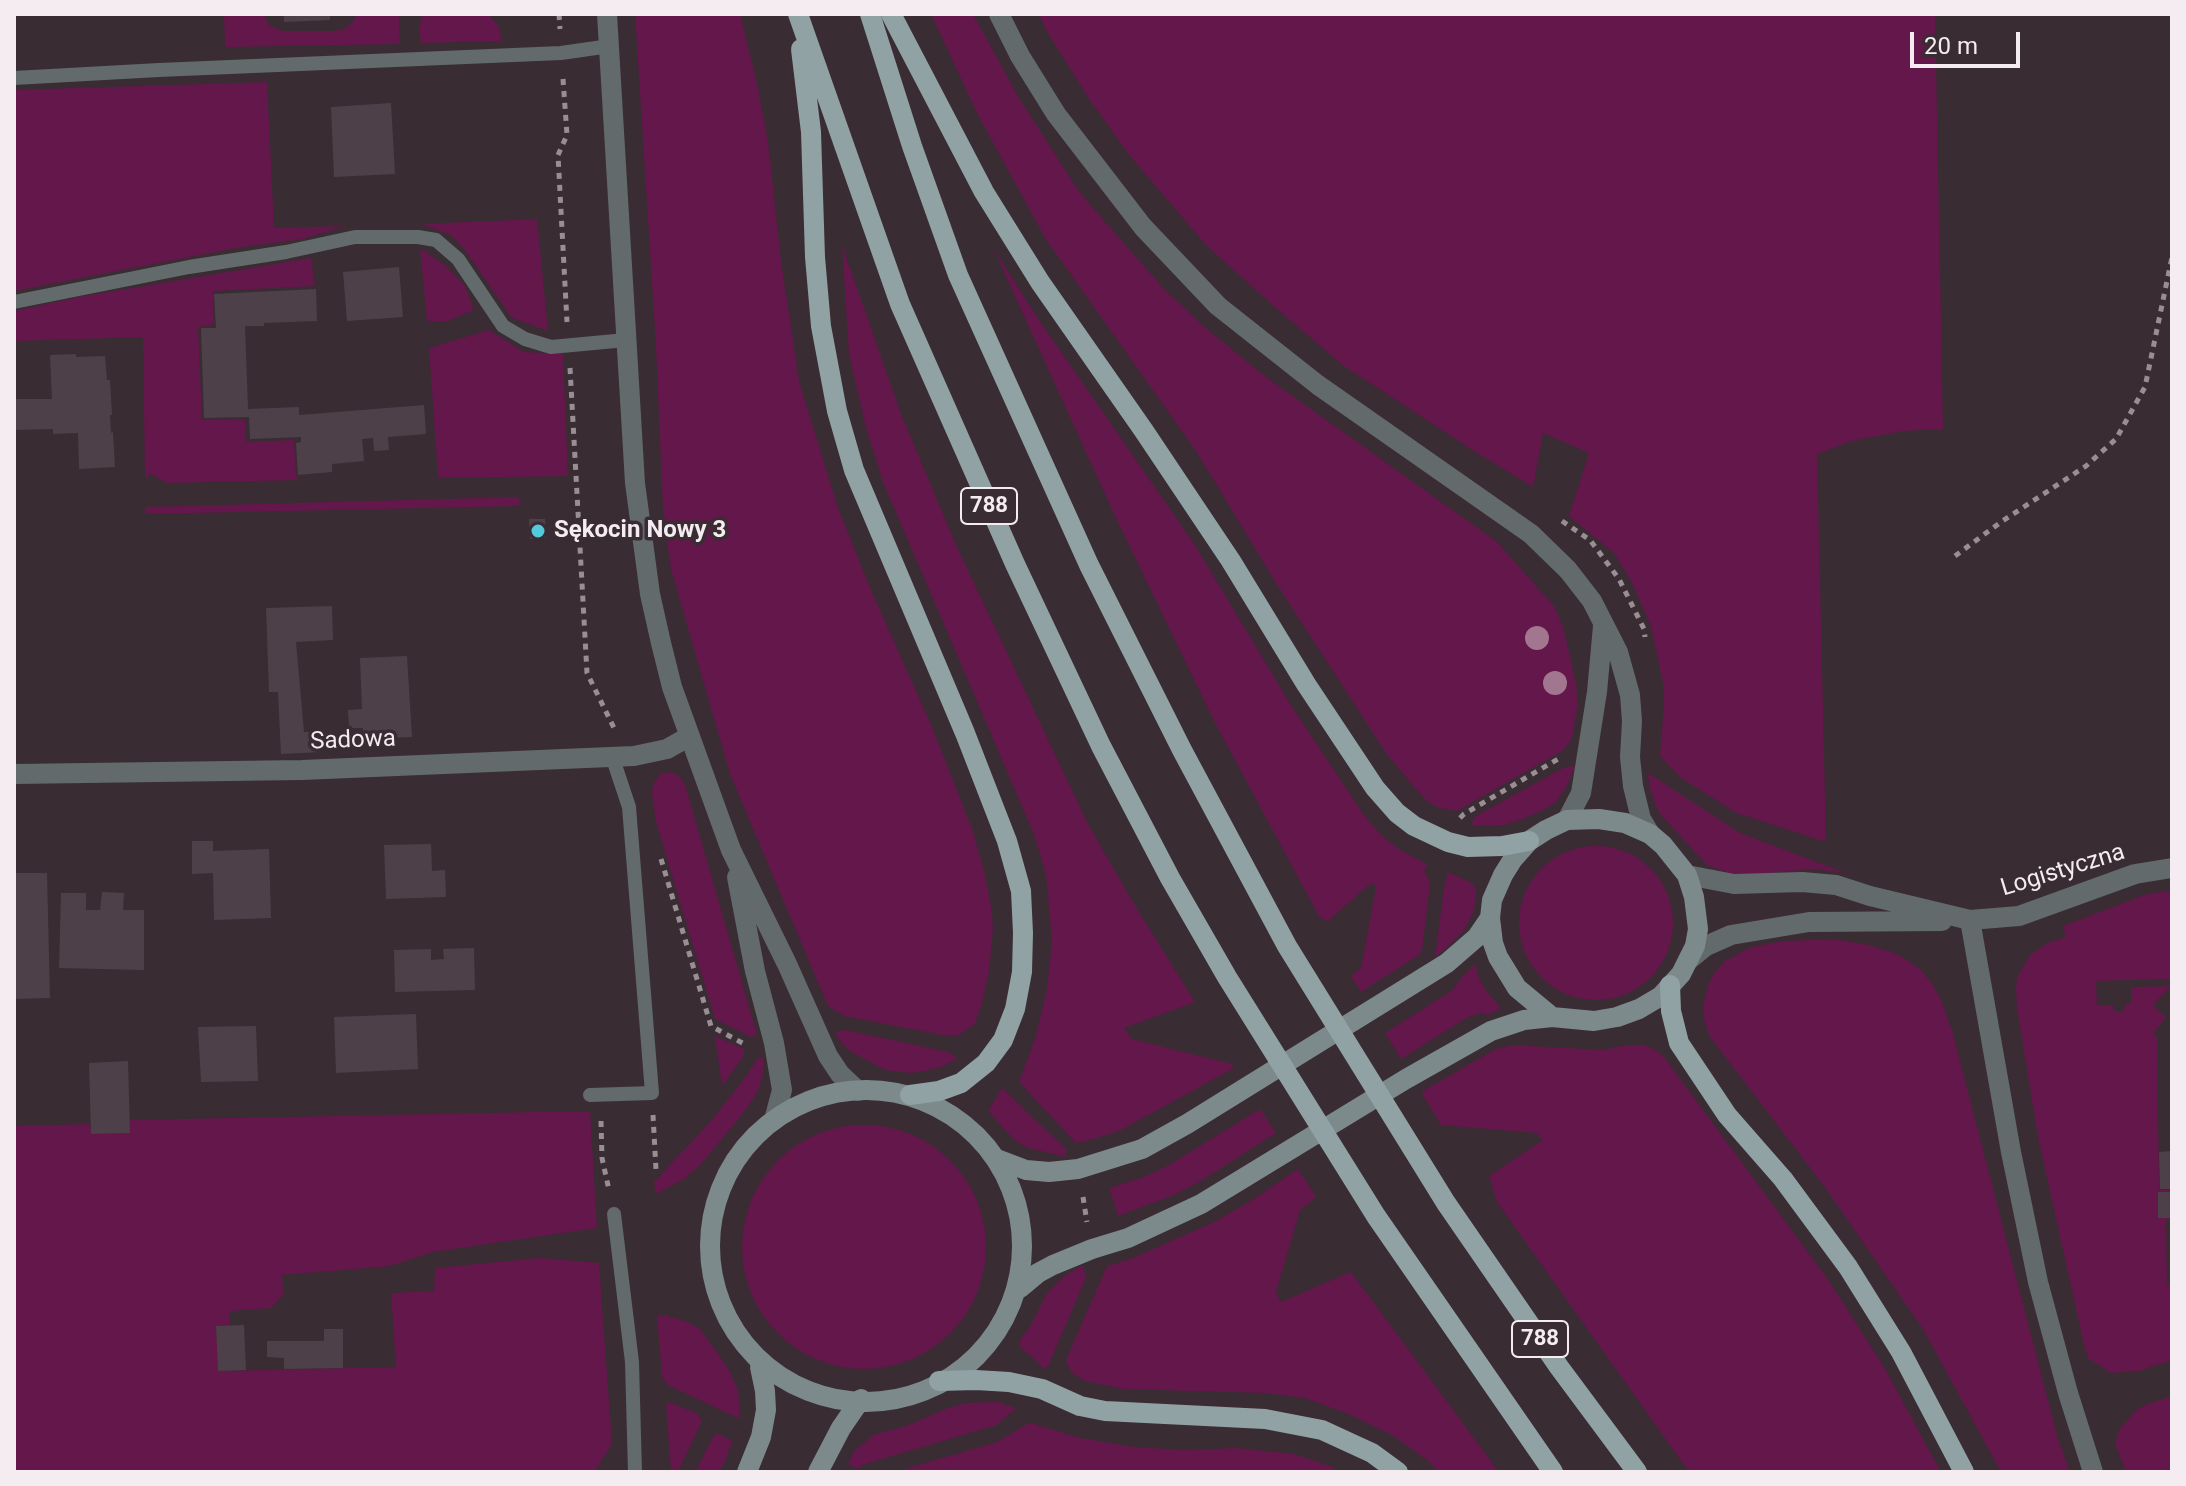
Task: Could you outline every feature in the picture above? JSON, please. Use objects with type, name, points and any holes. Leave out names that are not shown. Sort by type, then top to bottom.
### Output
[{"type":"main road","name":"788","points":[[797,14],[900,304],[1101,746],[1170,878],[1227,977],[1376,1216],[1553,1472]]},
{"type":"main road","points":[[797,14],[811,132],[815,257],[821,326],[837,411],[854,470],[1007,841],[1021,891],[1022,972],[1015,1009],[1003,1040],[986,1063],[961,1083],[939,1091],[910,1095],[858,1091],[832,1094],[805,1103],[751,1137],[732,1162],[718,1191],[710,1222],[708,1258],[714,1289],[728,1323],[741,1346],[760,1367],[805,1391],[832,1398],[888,1396],[939,1381],[1009,1382],[1042,1389],[1080,1406],[1105,1411],[1265,1419],[1322,1430],[1372,1453],[1398,1472]]},
{"type":"main road","name":"788","points":[[870,14],[912,146],[964,289],[1089,565],[1182,750],[1287,946],[1446,1203],[1559,1367],[1637,1472]]},
{"type":"main road","points":[[891,14],[992,205],[1040,282],[1231,561],[1306,684],[1375,788],[1397,813],[1414,826],[1448,842],[1479,847],[1529,841]]},
{"type":"main road","points":[[1020,1288],[1053,1265],[1128,1238],[1201,1204],[1491,1031],[1524,1020],[1552,1017],[1594,1021],[1617,1017],[1661,996],[1690,959],[1698,929],[1694,897],[1687,875],[1650,834],[1625,823],[1599,819],[1567,820],[1529,841],[1503,875],[1492,900],[1490,918],[1493,943],[1517,988],[1552,1017]]},
{"type":"main road","points":[[997,1159],[1026,1170],[1049,1172],[1078,1169],[1142,1149],[1447,963],[1477,937],[1490,918]]},
{"type":"main road","points":[[1670,985],[1671,1011],[1679,1043],[1727,1115],[1783,1179],[1848,1267],[1901,1352],[1964,1472]]},
{"type":"main road","points":[[910,1095],[942,1109],[965,1124],[997,1159],[1011,1183],[1024,1227],[1020,1288],[1010,1314],[994,1339],[971,1360],[939,1381]]},
{"type":"main road","points":[[747,1472],[761,1437],[766,1410],[760,1367]]},
{"type":"main road","points":[[818,1472],[841,1428],[861,1399]]},
{"type":"street","points":[[607,14],[635,483],[650,594],[672,687],[731,850],[828,1056],[840,1074],[858,1091]]},
{"type":"street","points":[[999,14],[1020,56],[1056,114],[1143,227],[1218,306],[1318,385],[1531,534],[1568,570],[1592,601],[1618,652],[1630,695],[1633,786],[1641,819],[1650,834]]},
{"type":"street","points":[[1567,820],[1576,805],[1583,780],[1597,692],[1603,626]]},
{"type":"street","name":"Sadowa","points":[[14,774],[302,770],[634,756],[667,749],[690,736]]},
{"type":"street","points":[[731,850],[782,1090],[774,1120]]},
{"type":"street","name":"Logistyczna","points":[[1970,920],[2019,916],[2135,874],[2172,868]]},
{"type":"street","points":[[1687,875],[1734,884],[1802,882],[1836,885],[1970,920]]},
{"type":"street","points":[[1690,959],[1706,946],[1731,935],[1809,922],[1970,920]]},
{"type":"street","points":[[1970,920],[2011,1152],[2038,1282],[2093,1472]]},
{"type":"lane","points":[[14,78],[561,53],[610,46]]},
{"type":"lane","points":[[14,302],[355,237],[418,237],[436,240],[458,259],[503,326],[525,339],[551,347],[626,340]]},
{"type":"lane","points":[[595,1094],[652,1093],[629,807],[612,756]]},
{"type":"lane","points":[[614,1214],[632,1362],[635,1472]]},
{"type":"path","points":[[559,14],[567,135],[558,155],[587,673],[619,733]]},
{"type":"path","points":[[1955,556],[2086,466],[2116,439],[2145,387],[2172,257]]},
{"type":"path","points":[[1456,823],[1464,814],[1563,756]]},
{"type":"path","points":[[661,858],[711,1026],[755,1049]]},
{"type":"path","points":[[652,1093],[656,1170]]},
{"type":"path","points":[[595,1094],[602,1158],[614,1214]]},
{"type":"path","points":[[1081,1184],[1089,1232]]},
{"type":"shaded area","points":[[224,14],[264,14],[269,25],[282,31],[334,31],[345,29],[357,14],[399,14],[400,44],[225,47]]},
{"type":"shaded area","points":[[422,14],[488,14],[498,25],[502,41],[421,43],[419,29]]},
{"type":"shaded area","points":[[635,14],[740,14],[768,142],[781,261],[799,381],[838,508],[932,727],[973,831],[984,871],[993,928],[989,971],[975,1024],[958,1035],[943,1035],[844,1016],[828,1006],[730,774],[671,569],[663,510]]},
{"type":"shaded area","points":[[931,14],[973,14],[1019,98],[1080,193],[1165,290],[1266,377],[1497,542],[1554,606],[1563,626],[1578,704],[1572,737],[1562,751],[1457,811],[1439,808],[1428,802],[1414,787],[1386,753],[1276,583],[1196,451],[1045,238],[978,115]]},
{"type":"shaded area","points":[[1039,14],[1935,14],[1943,429],[1903,431],[1851,441],[1817,454],[1826,842],[1736,813],[1680,777],[1660,756],[1663,683],[1651,626],[1632,583],[1614,553],[1569,516],[1589,453],[1543,433],[1533,487],[1344,366],[1205,244],[1130,156],[1089,99]]},
{"type":"shaded area","points":[[267,82],[274,228],[344,226],[303,239],[241,247],[14,291],[14,90]]},
{"type":"shaded area","points":[[537,219],[548,331],[512,318],[451,235],[422,224]]},
{"type":"shaded area","points":[[842,245],[901,414],[956,545],[1088,824],[1195,1002],[1124,1028],[1132,1039],[1232,1064],[1234,1068],[1121,1130],[1094,1139],[1076,1143],[1019,1082],[1036,1036],[1047,988],[1052,940],[1046,875],[1034,834],[883,482],[866,428],[849,354]]},
{"type":"shaded area","points":[[420,248],[446,266],[465,286],[474,310],[448,321],[427,321]]},
{"type":"shaded area","points":[[993,248],[1039,320],[1195,545],[1294,710],[1364,815],[1380,834],[1400,850],[1427,864],[1424,870],[1430,883],[1422,950],[1419,955],[1361,992],[1351,976],[1361,968],[1376,887],[1371,883],[1328,921],[1320,918],[1215,723],[1115,516]]},
{"type":"shaded area","points":[[311,258],[315,286],[213,291],[214,325],[198,327],[202,420],[245,420],[246,442],[294,440],[299,480],[167,483],[149,473],[145,478],[143,337],[14,341],[14,311]]},
{"type":"shaded area","points":[[489,330],[524,352],[563,354],[568,476],[438,478],[429,348]]},
{"type":"shaded area","points":[[519,497],[519,506],[145,514],[145,507]]},
{"type":"shaded area","points":[[1575,766],[1566,788],[1555,803],[1504,825],[1471,826],[1474,817],[1565,767]]},
{"type":"shaded area","points":[[670,772],[679,776],[685,784],[757,1035],[751,1037],[715,1019],[656,822],[653,784],[660,774]]},
{"type":"shaded area","points":[[1648,773],[1740,833],[1846,873],[1812,869],[1749,875],[1730,873],[1707,865],[1659,813],[1650,790]]},
{"type":"shaded area","points":[[1596,846],[1625,852],[1650,869],[1667,894],[1673,923],[1667,952],[1650,977],[1625,994],[1596,1000],[1567,994],[1542,977],[1525,952],[1519,923],[1525,894],[1542,869],[1567,852]]},
{"type":"shaded area","points":[[1448,872],[1472,883],[1476,899],[1463,932],[1435,958],[1444,887]]},
{"type":"shaded area","points":[[2172,890],[2172,979],[2096,981],[2097,1005],[2113,1005],[2114,1011],[2124,1011],[2125,1004],[2131,1004],[2131,987],[2171,986],[2153,1005],[2166,1018],[2153,1033],[2157,1038],[2159,1190],[2172,1190],[2172,1219],[2166,1219],[2167,1286],[2172,1286],[2172,1360],[2138,1371],[2111,1373],[2088,1358],[2084,1345],[2038,1137],[2016,985],[2030,955],[2048,943],[2066,937],[2063,926],[2147,894]]},
{"type":"shaded area","points":[[1834,939],[1897,954],[1919,968],[1941,1000],[1953,1034],[2058,1439],[2070,1472],[2001,1472],[1923,1329],[1824,1186],[1710,1037],[1704,1020],[1704,1002],[1708,985],[1725,961],[1751,947],[1784,941]]},
{"type":"shaded area","points":[[1475,964],[1487,992],[1501,1008],[1488,1015],[1481,1013],[1468,1017],[1401,1059],[1385,1033],[1453,990]]},
{"type":"shaded area","points":[[845,1030],[948,1052],[958,1058],[924,1071],[885,1070],[850,1051],[841,1042],[835,1033]]},
{"type":"shaded area","points":[[715,1036],[744,1049],[744,1055],[722,1086]]},
{"type":"shaded area","points":[[1511,1045],[1604,1050],[1644,1045],[1664,1057],[1829,1281],[1884,1367],[1941,1472],[1689,1472],[1497,1202],[1489,1176],[1543,1140],[1536,1133],[1441,1125],[1421,1092],[1494,1050]]},
{"type":"shaded area","points":[[763,1057],[760,1085],[737,1121],[700,1165],[684,1179],[656,1194],[654,1182],[710,1122],[757,1059]]},
{"type":"shaded area","points":[[1002,1088],[1066,1149],[1066,1157],[1028,1148],[1014,1140],[989,1109]]},
{"type":"shaded area","points":[[1260,1109],[1276,1133],[1199,1182],[1118,1216],[1109,1188],[1169,1165]]},
{"type":"shaded area","points":[[590,1111],[597,1228],[432,1252],[390,1266],[282,1275],[283,1295],[271,1308],[230,1311],[229,1326],[216,1326],[219,1371],[396,1367],[391,1293],[434,1291],[435,1268],[540,1258],[599,1263],[612,1444],[594,1472],[14,1472],[14,1126],[90,1124],[91,1134],[129,1133],[129,1120]]},
{"type":"shaded area","points":[[864,1125],[888,1127],[911,1134],[951,1160],[977,1200],[984,1223],[984,1271],[977,1294],[951,1334],[911,1360],[888,1367],[864,1369],[840,1367],[817,1360],[777,1334],[751,1294],[744,1271],[742,1247],[744,1223],[751,1200],[777,1160],[817,1134],[840,1127]]},
{"type":"shaded area","points":[[1298,1169],[1316,1197],[1300,1210],[1276,1292],[1281,1302],[1351,1272],[1499,1472],[1439,1472],[1392,1435],[1305,1398],[1266,1393],[1123,1389],[1085,1381],[1071,1372],[1066,1360],[1107,1266],[1131,1259],[1214,1222]]},
{"type":"shaded area","points":[[1083,1265],[1086,1278],[1045,1369],[1019,1346],[1020,1340],[1047,1293],[1067,1274]]},
{"type":"shaded area","points":[[664,1315],[700,1329],[717,1352],[738,1390],[740,1419],[668,1385],[662,1377],[657,1316]]},
{"type":"shaded area","points":[[2172,1396],[2172,1472],[2126,1472],[2115,1444],[2119,1430],[2136,1410]]},
{"type":"shaded area","points":[[668,1402],[697,1413],[702,1421],[678,1472],[671,1472]]},
{"type":"shaded area","points":[[998,1402],[1016,1408],[997,1425],[865,1464],[858,1469],[848,1464],[854,1451],[875,1434],[906,1426],[966,1403]]},
{"type":"shaded area","points":[[1027,1424],[1080,1438],[1134,1447],[1182,1450],[1237,1448],[1294,1454],[1341,1472],[894,1472],[997,1442]]},
{"type":"shaded area","points":[[719,1434],[733,1441],[720,1472],[695,1472],[714,1435]]},
{"type":"building","points":[[284,14],[330,14],[330,20],[284,22]]},
{"type":"building","points":[[391,103],[395,174],[334,177],[331,107]]},
{"type":"building","points":[[399,267],[403,317],[347,321],[343,272]]},
{"type":"building","points":[[316,289],[317,321],[245,326],[248,409],[299,407],[299,415],[424,405],[426,434],[388,437],[389,450],[374,451],[373,438],[362,439],[364,461],[332,464],[332,472],[298,475],[296,443],[301,442],[301,437],[250,439],[249,417],[204,418],[201,328],[216,328],[214,294]]},
{"type":"building","points":[[76,354],[76,357],[105,356],[107,380],[110,380],[115,467],[79,469],[78,433],[53,434],[53,429],[14,430],[14,399],[52,399],[50,355]]},
{"type":"building","name":"Sękocin Nowy 3","points":[[529,519],[545,519],[546,538],[530,539]]},
{"type":"building","points":[[332,606],[333,640],[296,642],[304,732],[320,732],[321,752],[281,754],[278,692],[269,692],[266,608]]},
{"type":"building","points":[[407,656],[412,737],[363,739],[363,728],[349,728],[348,710],[362,709],[360,658]]},
{"type":"building","points":[[192,841],[213,841],[213,851],[269,849],[271,918],[214,920],[213,873],[192,874]]},
{"type":"building","points":[[431,844],[432,871],[445,870],[446,897],[386,899],[384,845]]},
{"type":"building","points":[[14,873],[47,873],[50,998],[14,999]]},
{"type":"building","points":[[102,892],[124,893],[123,910],[144,910],[144,970],[59,968],[61,893],[86,893],[86,910],[100,910]]},
{"type":"building","points":[[474,948],[475,990],[395,992],[394,950],[431,949],[431,960],[444,959],[443,949]]},
{"type":"building","points":[[416,1014],[418,1069],[336,1073],[334,1017]]},
{"type":"building","points":[[256,1026],[258,1081],[201,1082],[198,1027]]},
{"type":"building","points":[[128,1061],[130,1133],[91,1134],[89,1063]]},
{"type":"building","points":[[2172,1151],[2172,1189],[2160,1189],[2159,1152]]},
{"type":"building","points":[[2158,1192],[2172,1192],[2172,1218],[2158,1218]]},
{"type":"building","points":[[244,1325],[246,1370],[218,1371],[216,1326]]},
{"type":"building","points":[[324,1329],[343,1329],[343,1368],[284,1369],[284,1358],[267,1357],[267,1341],[324,1341]]},
{"type":"place","name":"Sękocin Nowy 3","points":[[538,531]]}]
